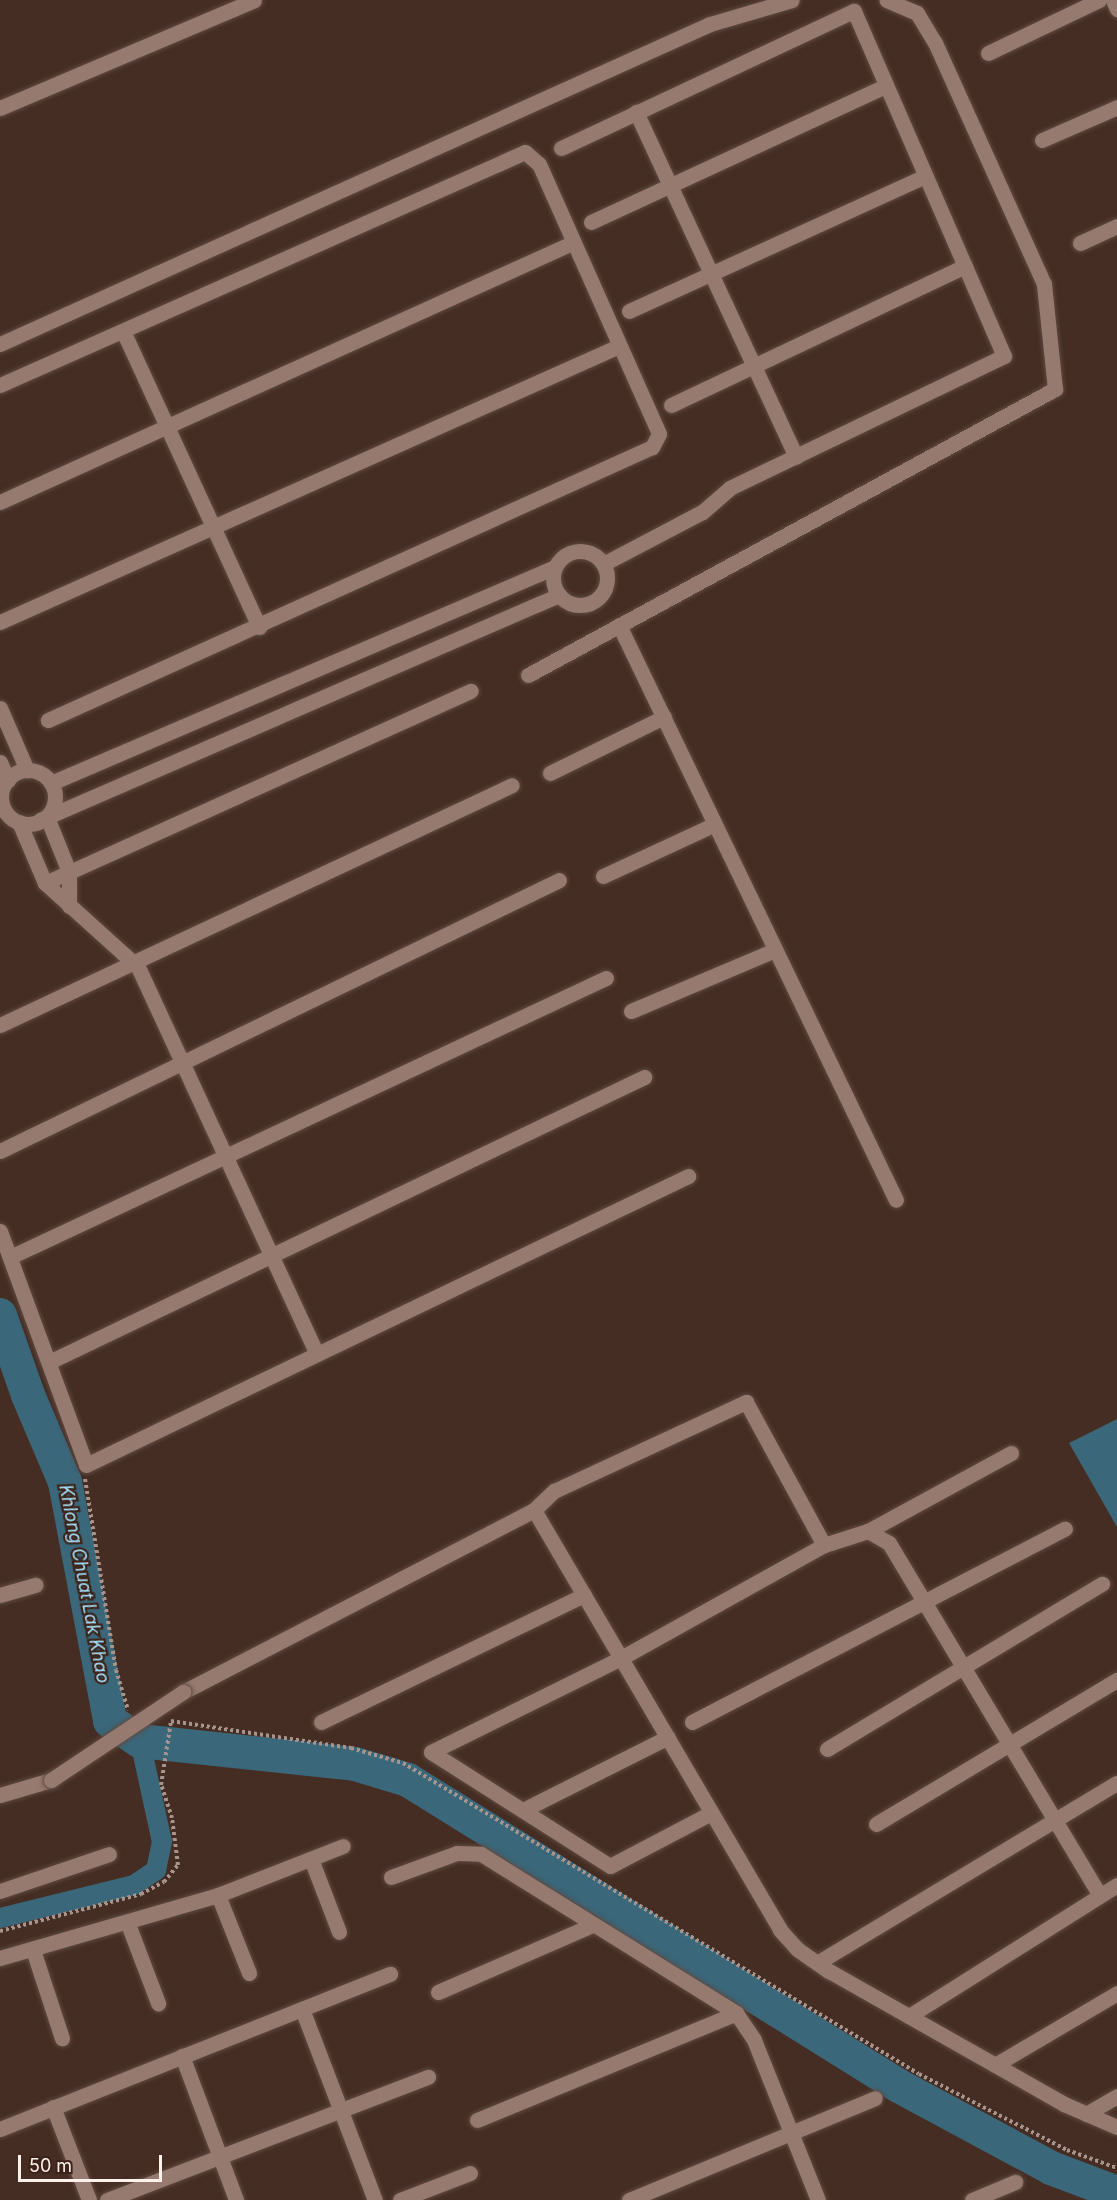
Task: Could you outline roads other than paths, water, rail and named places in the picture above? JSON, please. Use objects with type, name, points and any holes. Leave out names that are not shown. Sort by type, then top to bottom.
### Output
[{"type":"street","points":[[0,108],[254,0]]},
{"type":"street","points":[[0,344],[710,24],[792,0]]},
{"type":"street","points":[[528,675],[1055,388],[1044,284],[936,43],[917,14],[887,0]]},
{"type":"street","points":[[988,53],[1099,0]]},
{"type":"street","points":[[1113,0],[1117,9]]},
{"type":"street","points":[[561,148],[854,11],[1004,356],[730,488],[702,512],[603,564]]},
{"type":"street","points":[[591,222],[669,184],[886,86]]},
{"type":"street","points":[[1042,140],[1117,107]]},
{"type":"street","points":[[636,112],[796,457]]},
{"type":"street","points":[[0,385],[519,152],[531,154],[539,164],[572,243],[659,434],[652,447],[259,627],[48,720]]},
{"type":"street","points":[[629,311],[925,176]]},
{"type":"street","points":[[1080,243],[1117,226]]},
{"type":"street","points":[[0,502],[572,243]]},
{"type":"street","points":[[671,405],[965,266]]},
{"type":"street","points":[[123,331],[216,529],[259,627]]},
{"type":"street","points":[[0,622],[216,529],[619,346]]},
{"type":"street","points":[[51,783],[555,567],[565,556],[578,551],[593,554],[603,564],[607,578],[598,598],[578,605],[559,595],[554,581],[555,567]]},
{"type":"street","points":[[19,822],[44,819],[559,595]]},
{"type":"street","points":[[619,625],[896,1200]]},
{"type":"street","points":[[283,685],[292,711]]},
{"type":"street","points":[[45,883],[471,691]]},
{"type":"street","points":[[0,708],[27,770]]},
{"type":"street","points":[[550,773],[664,717]]},
{"type":"street","points":[[0,762],[8,780]]},
{"type":"street","points":[[44,819],[54,804],[51,783],[41,773],[27,770],[8,780],[2,793],[4,807],[19,822],[45,883],[134,963],[316,1352]]},
{"type":"street","points":[[0,1025],[512,785]]},
{"type":"street","points":[[44,819],[69,872],[69,906]]},
{"type":"street","points":[[603,876],[715,824]]},
{"type":"street","points":[[0,1150],[559,880]]},
{"type":"street","points":[[631,1011],[775,950]]},
{"type":"street","points":[[10,1257],[606,978]]},
{"type":"street","points":[[49,1362],[644,1077]]},
{"type":"street","points":[[0,1231],[86,1465],[316,1352],[688,1176]]},
{"type":"street","points":[[0,1795],[51,1780],[183,1692],[534,1510],[554,1491],[746,1402],[824,1545]]},
{"type":"street","points":[[711,1813],[610,1866],[431,1752],[621,1658],[824,1545],[868,1531],[1011,1453]]},
{"type":"street","points":[[534,1510],[780,1930],[817,1963],[995,2065],[1086,2114],[1117,2127]]},
{"type":"street","points":[[692,1722],[922,1600],[1065,1529]]},
{"type":"street","points":[[868,1531],[888,1543],[1100,1895]]},
{"type":"street","points":[[827,1749],[1102,1584]]},
{"type":"street","points":[[0,1595],[36,1585]]},
{"type":"street","points":[[321,1722],[584,1595]]},
{"type":"street","points":[[876,1824],[1117,1680]]},
{"type":"street","points":[[523,1810],[668,1737]]},
{"type":"street","points":[[817,1963],[1117,1783]]},
{"type":"street","points":[[0,1959],[128,1924],[218,1895],[343,1846]]},
{"type":"street","points":[[391,1877],[457,1853],[471,1852],[736,2013],[754,2040],[818,2200]]},
{"type":"street","points":[[0,1891],[109,1854]]},
{"type":"street","points":[[311,1859],[339,1932]]},
{"type":"street","points":[[909,2016],[1117,1885]]},
{"type":"street","points":[[218,1895],[249,1972]]},
{"type":"street","points":[[128,1924],[158,2003]]},
{"type":"street","points":[[438,1992],[592,1925]]},
{"type":"street","points":[[33,1950],[62,2038]]},
{"type":"street","points":[[0,2129],[390,1974]]},
{"type":"street","points":[[995,2065],[1117,1993]]},
{"type":"street","points":[[302,2008],[375,2200]]},
{"type":"street","points":[[477,2120],[736,2013]]},
{"type":"street","points":[[182,2056],[236,2200]]},
{"type":"street","points":[[107,2200],[428,2077]]},
{"type":"street","points":[[1086,2114],[1117,2096]]},
{"type":"street","points":[[629,2200],[793,2134],[875,2098]]},
{"type":"street","points":[[53,2107],[89,2200]]},
{"type":"street","points":[[400,2200],[470,2174]]},
{"type":"street","points":[[972,2200],[1015,2182]]},
{"type":"water","points":[[1117,1419],[1117,1527],[1069,1443]]},
{"type":"waterway","name":"Khlong Chuat Lak Khao","points":[[0,1315],[28,1395],[65,1482],[110,1721],[140,1741],[355,1764],[408,1780],[899,2086],[1051,2168],[1117,2193]]},
{"type":"waterway","points":[[0,1918],[134,1885],[156,1870],[162,1842],[140,1741]]}]
